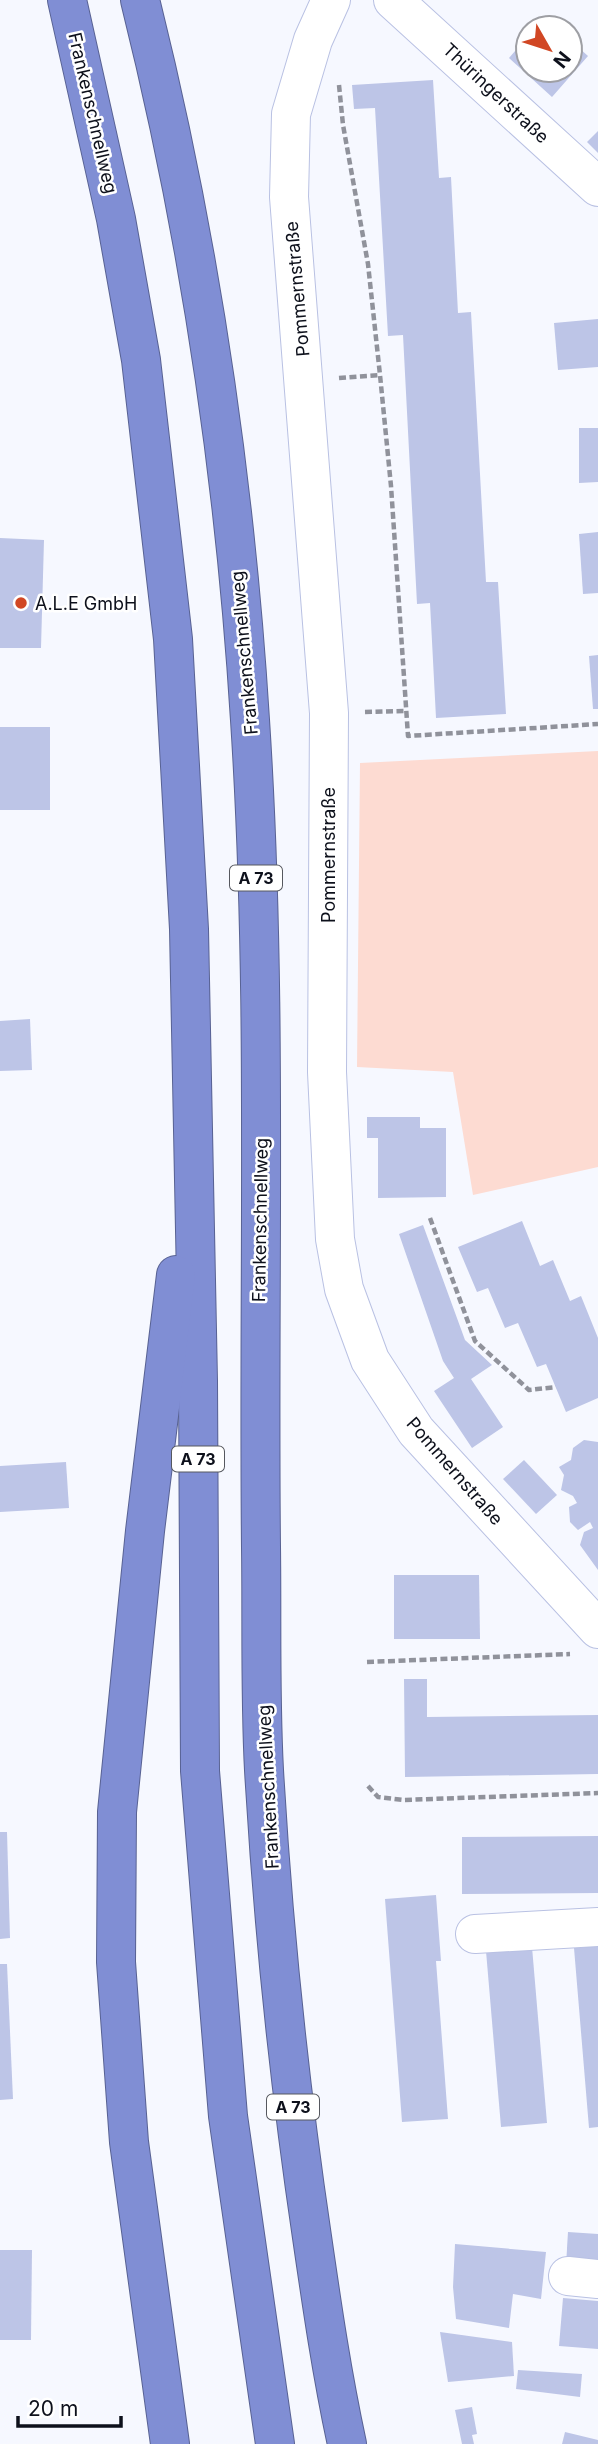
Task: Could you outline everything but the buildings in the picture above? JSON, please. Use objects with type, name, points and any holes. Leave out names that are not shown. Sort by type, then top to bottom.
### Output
[{"type":"highway","name":"Frankenschnellweg","points":[[67,0],[116,219],[141,360],[158,480],[181,739],[189,929],[198,1381],[200,1771],[228,2116],[275,2444]]},
{"type":"highway","name":"Frankenschnellweg","points":[[140,0],[167,108],[210,336],[232,514],[250,721],[261,1095],[259,1352],[264,1766],[293,2108],[334,2386],[347,2444]]},
{"type":"highway","points":[[170,2444],[128,2142],[116,1962],[117,1812],[145,1531],[192,1148]]},
{"type":"street","name":"Pommernstraße","points":[[331,0],[313,40],[291,114],[289,197],[329,713],[327,1072],[335,1239],[344,1289],[370,1360],[394,1398],[416,1431],[590,1641]]},
{"type":"street","name":"Thüringerstraße","points":[[393,0],[598,187]]},
{"type":"street","points":[[475,1934],[598,1927]]},
{"type":"path","points":[[339,80],[343,125],[368,264],[380,375],[391,486],[408,736],[598,724]]},
{"type":"path","points":[[430,1218],[475,1341],[529,1390],[556,1387]]},
{"type":"path","points":[[367,1662],[590,1641]]},
{"type":"path","points":[[368,1786],[378,1797],[404,1800],[598,1793]]},
{"type":"shaded area","points":[[598,751],[598,1167],[473,1195],[453,1072],[357,1067],[360,763]]},
{"type":"place","name":"A.L.E GmbH","points":[[21,603]]}]
